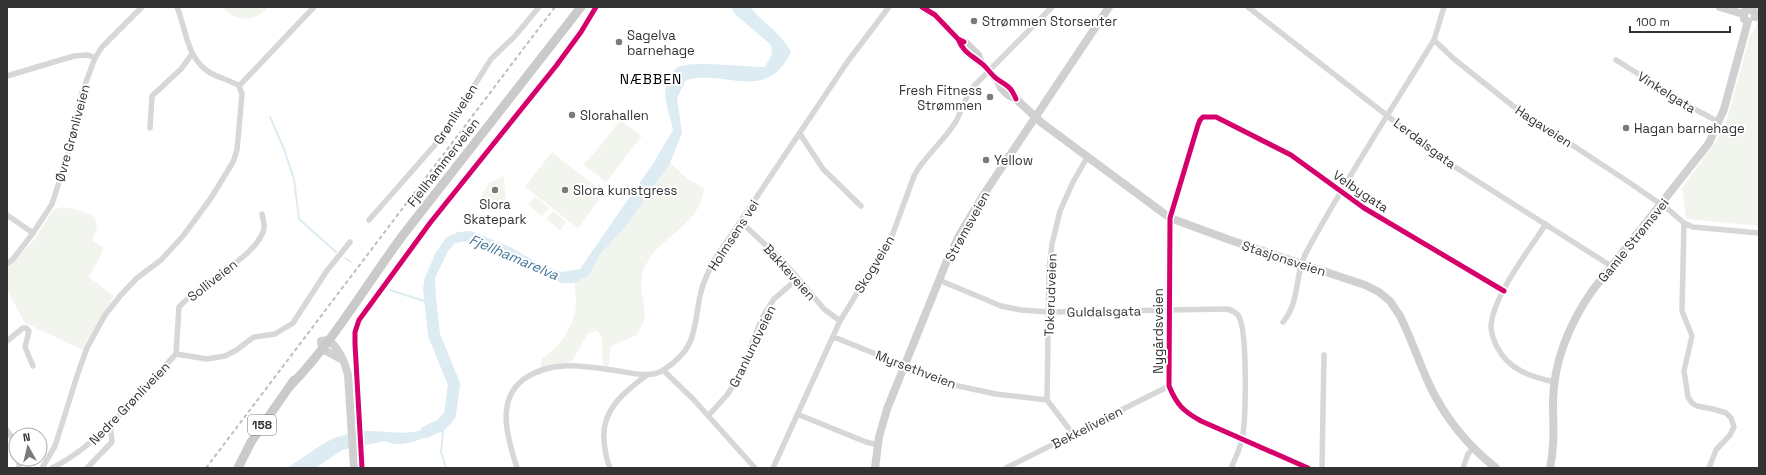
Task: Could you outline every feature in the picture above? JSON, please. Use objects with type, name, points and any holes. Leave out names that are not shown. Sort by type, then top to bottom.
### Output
[{"type":"main road","name":"Fjellhammerveien","points":[[533,71],[546,50],[581,7]]},
{"type":"main road","name":"Fjellhammerveien","points":[[324,343],[454,168],[533,71],[551,53],[588,7]]},
{"type":"main road","name":"Stasjonsveien","points":[[922,7],[935,15],[958,38],[966,43],[978,55],[981,63],[997,79],[1006,83],[1013,91],[1016,99],[1035,117],[1170,218],[1224,238],[1366,285],[1379,292],[1394,305],[1403,321],[1435,396],[1451,420],[1473,448],[1496,468]]},
{"type":"main road","name":"Stasjonsveien","points":[[931,7],[935,15]]},
{"type":"main road","name":"Strømsveien","points":[[875,468],[878,445],[887,409],[939,280],[956,242],[969,217],[1109,7]]},
{"type":"main road","points":[[1720,7],[1743,14]]},
{"type":"main road","points":[[1751,8],[1754,11],[1754,19],[1744,19],[1743,14],[1746,10],[1751,8]]},
{"type":"main road","name":"Gamle Strømsvei","points":[[1550,468],[1554,446],[1553,400],[1555,382],[1562,352],[1571,327],[1586,300],[1611,266],[1706,147],[1719,122],[1754,19]]},
{"type":"main road","points":[[324,343],[341,359]]},
{"type":"main road","points":[[324,343],[340,352],[341,359],[348,375],[354,468]]},
{"type":"main road","name":"158","points":[[238,468],[251,442],[292,384],[303,365],[324,343]]},
{"type":"street","name":"Øvre Grønliveien","points":[[7,264],[13,259],[33,233],[52,204],[61,180],[81,95],[95,58],[102,47],[142,7]]},
{"type":"street","points":[[177,7],[192,54],[206,70],[240,86]]},
{"type":"street","points":[[240,86],[314,7]]},
{"type":"street","name":"Grønliveien","points":[[369,220],[434,146],[452,121],[491,59],[516,36],[539,7]]},
{"type":"street","name":"Holmsens vei","points":[[517,468],[506,429],[507,406],[517,384],[526,377],[538,371],[552,367],[569,365],[647,375],[663,370],[680,357],[690,344],[694,334],[704,282],[713,262],[856,50],[889,7]]},
{"type":"street","name":"Skogveien","points":[[773,468],[840,321],[892,236],[910,185],[918,169],[954,124],[970,91],[1052,7]]},
{"type":"street","name":"Lerdalsgata","points":[[1248,7],[1444,160],[1611,266]]},
{"type":"street","points":[[1283,322],[1291,313],[1302,263],[1306,252],[1340,191],[1434,40],[1444,7]]},
{"type":"street","name":"Hagaveien","points":[[1434,40],[1454,59],[1513,106],[1592,157],[1661,205],[1684,223]]},
{"type":"street","points":[[150,128],[152,96],[181,69],[192,54]]},
{"type":"street","points":[[7,76],[74,56],[88,55],[95,58]]},
{"type":"street","name":"Vinkelgata","points":[[1616,60],[1698,111],[1719,122]]},
{"type":"street","points":[[42,468],[55,446],[87,348],[105,315],[137,278],[161,260],[183,236],[211,198],[232,162],[237,150],[242,94],[240,86]]},
{"type":"street","name":"Velbygata","points":[[1204,116],[1216,117],[1291,155],[1364,208],[1504,291]]},
{"type":"street","name":"Nygårdsveien","points":[[1204,116],[1198,125],[1170,218],[1169,386],[1174,400],[1185,412],[1308,468]]},
{"type":"street","points":[[800,134],[823,169],[861,206]]},
{"type":"street","name":"Tokerudveien","points":[[1047,400],[1049,269],[1056,226],[1073,182],[1088,156]]},
{"type":"street","name":"Solliveien","points":[[176,354],[179,307],[249,251],[259,240],[264,230],[262,214]]},
{"type":"street","points":[[7,215],[33,233]]},
{"type":"street","name":"Bakkeveien","points":[[741,222],[784,262],[824,309],[840,321]]},
{"type":"street","points":[[1709,468],[1716,450],[1730,435],[1734,427],[1726,413],[1697,406],[1692,403],[1688,397],[1684,371],[1692,336],[1682,310],[1684,223],[1694,227],[1759,233]]},
{"type":"street","points":[[1546,224],[1504,291],[1495,309],[1491,326],[1493,339],[1505,360],[1522,371],[1539,378],[1555,382]]},
{"type":"street","name":"Nedre Grønliveien","points":[[52,468],[80,451],[110,423],[176,354],[207,359],[224,356],[235,351],[254,337],[274,334],[293,323],[326,272],[350,242]]},
{"type":"street","name":"Granlundveien","points":[[708,416],[727,395],[737,380],[763,316],[774,299],[798,278]]},
{"type":"street","name":"Guldalsgata","points":[[939,280],[1001,306],[1021,310],[1049,312],[1227,309],[1238,315],[1241,323],[1245,365],[1242,439],[1231,468]]},
{"type":"street","points":[[7,341],[22,328],[26,328],[29,331],[24,347],[33,366]]},
{"type":"street","name":"Myrsethveien","points":[[834,337],[949,384],[996,394],[1047,400]]},
{"type":"street","points":[[1322,468],[1324,355]]},
{"type":"street","points":[[663,370],[708,416],[755,468]]},
{"type":"street","points":[[610,468],[605,453],[603,432],[608,414],[625,392],[647,375]]},
{"type":"street","name":"Bekkeliveien","points":[[1006,468],[1169,386]]},
{"type":"street","points":[[1047,400],[1073,434]]},
{"type":"street","points":[[797,414],[866,442],[878,445]]},
{"type":"street","points":[[88,468],[112,442],[110,423]]},
{"type":"street","points":[[1464,468],[1468,454],[1473,448]]},
{"type":"shaded area","points":[[223,7],[268,7],[258,16],[246,19],[233,16]]},
{"type":"shaded area","points":[[1756,7],[1759,7],[1759,226],[1686,219],[1682,188],[1716,141],[1726,123],[1750,35],[1756,28]]},
{"type":"shaded area","points":[[620,120],[642,136],[606,182],[583,165],[598,149]]},
{"type":"shaded area","name":"Slora kunstgress","points":[[552,152],[604,193],[578,228],[525,187]]},
{"type":"shaded area","points":[[670,163],[688,179],[704,188],[701,201],[696,211],[689,220],[663,243],[644,268],[641,288],[645,317],[637,335],[611,346],[608,368],[603,364],[602,337],[597,331],[588,333],[572,361],[539,375],[542,359],[553,350],[563,338],[573,319],[576,305],[575,283],[589,275],[601,253],[627,225]]},
{"type":"shaded area","name":"Slora Skatepark","points":[[504,176],[506,206],[483,198],[482,194],[490,182]]},
{"type":"shaded area","points":[[535,197],[549,208],[542,216],[528,205]]},
{"type":"shaded area","points":[[63,207],[81,211],[95,217],[97,228],[93,241],[103,247],[102,253],[89,277],[114,296],[83,350],[25,323],[7,290],[7,268],[34,240],[53,210]]},
{"type":"shaded area","points":[[553,211],[566,222],[560,230],[546,219]]},
{"type":"water","points":[[731,7],[750,7],[778,34],[791,52],[781,68],[770,77],[758,81],[716,78],[686,80],[677,98],[682,133],[670,163],[627,225],[601,253],[589,275],[575,283],[562,283],[539,274],[469,241],[455,243],[448,251],[435,278],[436,298],[430,303],[424,293],[424,280],[436,252],[447,237],[458,232],[471,231],[510,247],[541,265],[562,272],[580,269],[654,162],[673,130],[665,90],[667,82],[675,70],[678,67],[695,64],[765,67],[772,54],[771,45],[735,14]]},
{"type":"water","points":[[439,420],[442,430],[414,442],[399,444],[385,441],[342,450],[316,468],[287,468],[320,446],[337,437],[362,431],[413,432],[431,426]]},
{"type":"waterway","points":[[270,117],[284,149],[294,179],[299,219],[336,252]]},
{"type":"waterway","points":[[345,258],[351,262]]},
{"type":"waterway","name":"Fjellhamarelva","points":[[426,432],[441,425],[450,415],[454,384],[434,335],[429,288]]},
{"type":"waterway","points":[[390,290],[430,303]]},
{"type":"waterway","points":[[441,425],[443,432],[441,452],[446,468]]},
{"type":"railway","points":[[206,468],[555,7]]},
{"type":"cycle path","points":[[362,468],[355,344],[355,332],[359,320],[430,223],[556,66],[581,32],[596,7]]},
{"type":"cycle path","points":[[922,7],[935,15],[958,39],[964,42]]},
{"type":"cycle path","points":[[958,39],[968,53],[1010,89],[1016,99]]},
{"type":"cycle path","points":[[1308,468],[1201,421],[1181,407],[1169,386],[1170,218],[1198,125],[1203,117],[1216,117],[1291,155],[1364,208],[1504,291]]},
{"type":"place","name":"Strømmen Storsenter","points":[[974,21]]},
{"type":"place","name":"Sagelva barnehage","points":[[619,42]]},
{"type":"place","name":"Fresh Fitness Strømmen","points":[[990,97]]},
{"type":"place","name":"Slorahallen","points":[[572,115]]},
{"type":"place","name":"Hagan barnehage","points":[[1626,128]]},
{"type":"place","name":"Yellow","points":[[986,160]]},
{"type":"place","name":"Slora Skatepark","points":[[495,190]]},
{"type":"place","name":"Slora kunstgress","points":[[565,190]]},
{"type":"district","name":"NÆBBEN","points":[[651,79]]}]
